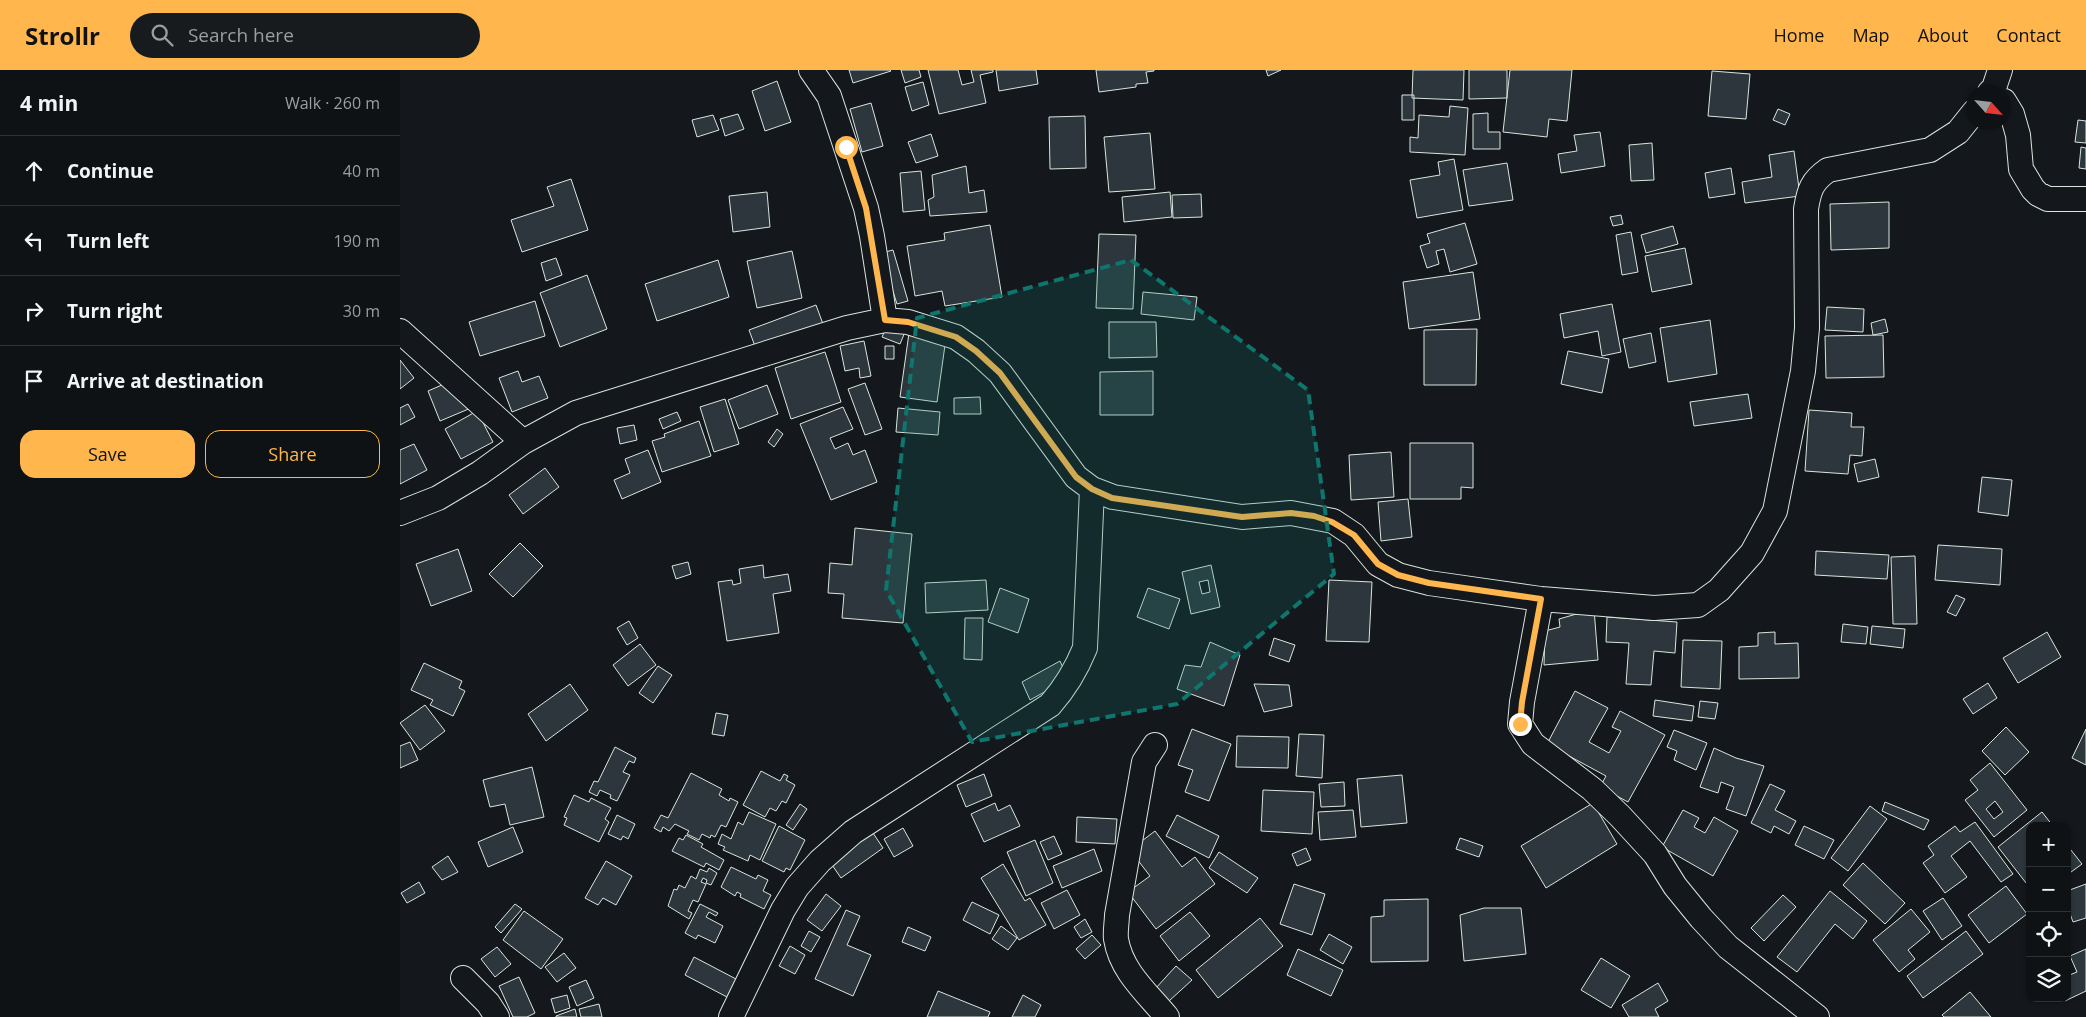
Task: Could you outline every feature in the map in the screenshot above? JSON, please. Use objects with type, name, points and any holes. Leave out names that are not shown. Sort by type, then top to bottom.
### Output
[{"type":"street","points":[[811,70],[829,96],[866,208],[885,320]]},
{"type":"street","points":[[2011,112],[2018,135],[2021,168],[2033,189],[2048,199],[2086,199]]},
{"type":"street","points":[[400,513],[438,498],[480,473],[523,442],[576,413],[847,328],[885,320],[908,322],[956,337],[976,351],[1000,373],[1076,477],[1092,489],[1112,498],[1242,517],[1291,513],[1314,516],[1332,522],[1354,535],[1378,564],[1398,575],[1429,583],[1541,599],[1654,608],[1698,605],[1719,590],[1752,552],[1775,511],[1803,371],[1807,328],[1806,209],[1808,192],[1817,178],[1828,170],[1930,150],[1958,132],[1966,122]]},
{"type":"street","points":[[400,331],[523,442]]},
{"type":"street","points":[[731,1017],[783,910],[797,887],[820,861],[853,832],[1050,705],[1064,689],[1075,672],[1085,648],[1092,489]]},
{"type":"street","points":[[1541,599],[1522,702],[1520,724],[1532,744],[1592,789],[1620,816],[1655,854],[1675,886],[1728,947],[1817,1017]]},
{"type":"street","points":[[1155,745],[1144,762],[1117,915],[1116,938],[1121,956],[1136,982],[1167,1017]]},
{"type":"street","points":[[463,978],[488,1003],[497,1017]]},
{"type":"highlighted area","points":[[1131,260],[1308,390],[1334,574],[1177,704],[972,742],[886,590],[917,318]]},
{"type":"building","points":[[849,70],[890,70],[891,71],[853,83]]},
{"type":"building","points":[[901,70],[919,70],[921,77],[905,83]]},
{"type":"building","points":[[928,70],[958,70],[962,85],[974,82],[971,70],[993,70],[993,72],[980,75],[986,103],[939,114]]},
{"type":"building","points":[[996,70],[1036,70],[1038,84],[999,91]]},
{"type":"building","points":[[1096,70],[1154,71],[1146,72],[1148,83],[1136,84],[1136,87],[1099,92]]},
{"type":"building","points":[[1266,70],[1281,70],[1268,76]]},
{"type":"building","points":[[1413,70],[1464,70],[1463,100],[1412,98]]},
{"type":"building","points":[[1469,70],[1507,70],[1507,98],[1469,99]]},
{"type":"building","points":[[1510,70],[1572,70],[1567,121],[1549,119],[1547,137],[1503,132]]},
{"type":"building","points":[[1712,71],[1750,74],[1746,119],[1708,116]]},
{"type":"building","points":[[777,81],[791,122],[765,131],[752,91]]},
{"type":"building","points":[[923,82],[929,105],[912,111],[905,87]]},
{"type":"building","points":[[1402,95],[1414,95],[1414,120],[1402,120]]},
{"type":"building","points":[[871,103],[883,146],[862,152],[850,109]]},
{"type":"building","points":[[1450,106],[1468,108],[1465,155],[1410,152],[1410,137],[1418,138],[1419,115],[1449,117]]},
{"type":"building","points":[[1778,109],[1790,114],[1785,125],[1773,120]]},
{"type":"building","points":[[1488,113],[1488,132],[1500,132],[1500,149],[1473,149],[1473,114]]},
{"type":"building","points":[[738,114],[744,129],[725,136],[720,119]]},
{"type":"building","points":[[713,115],[719,130],[697,137],[692,120]]},
{"type":"building","points":[[1085,116],[1086,168],[1050,169],[1049,117]]},
{"type":"building","points":[[2078,120],[2086,121],[2086,143],[2075,142]]},
{"type":"building","points":[[1600,132],[1605,166],[1561,173],[1558,154],[1577,151],[1574,135]]},
{"type":"building","points":[[1150,133],[1155,189],[1109,192],[1104,137]]},
{"type":"building","points":[[931,134],[938,156],[916,163],[908,142]]},
{"type":"building","points":[[1652,143],[1654,180],[1631,181],[1629,145]]},
{"type":"building","points":[[2081,147],[2086,148],[2086,169],[2079,168]]},
{"type":"building","points":[[1794,151],[1800,196],[1745,203],[1742,182],[1772,177],[1769,155]]},
{"type":"building","points":[[1454,159],[1463,210],[1417,218],[1410,180],[1440,175],[1438,162]]},
{"type":"building","points":[[1507,163],[1513,200],[1469,206],[1463,170]]},
{"type":"building","points":[[966,166],[969,193],[984,190],[987,212],[930,216],[928,200],[934,197],[932,175]]},
{"type":"building","points":[[1731,168],[1735,194],[1709,198],[1705,173]]},
{"type":"building","points":[[921,171],[925,210],[903,212],[900,173]]},
{"type":"building","points":[[571,179],[588,230],[522,252],[511,220],[554,206],[547,187]]},
{"type":"building","points":[[767,192],[770,227],[733,232],[729,196]]},
{"type":"building","points":[[1170,192],[1172,217],[1124,222],[1122,197]]},
{"type":"building","points":[[1201,194],[1202,217],[1173,218],[1172,195]]},
{"type":"building","points":[[1889,202],[1889,248],[1831,250],[1830,204]]},
{"type":"building","points":[[1621,215],[1623,224],[1613,226],[1610,217]]},
{"type":"building","points":[[1465,223],[1477,264],[1450,272],[1444,249],[1436,251],[1439,264],[1427,268],[1420,246],[1430,243],[1427,234]]},
{"type":"building","points":[[990,225],[1002,297],[945,306],[942,291],[915,296],[907,246],[945,240],[944,233]]},
{"type":"building","points":[[1673,226],[1678,244],[1646,253],[1641,235]]},
{"type":"building","points":[[1631,232],[1638,272],[1622,275],[1616,235]]},
{"type":"building","points":[[1099,234],[1136,235],[1133,309],[1096,308]]},
{"type":"building","points":[[1685,248],[1692,284],[1652,292],[1645,256]]},
{"type":"building","points":[[893,250],[908,301],[897,304],[881,253]]},
{"type":"building","points":[[792,251],[802,298],[757,308],[747,261]]},
{"type":"building","points":[[556,258],[562,275],[546,281],[541,263]]},
{"type":"building","points":[[718,260],[729,297],[657,321],[645,284]]},
{"type":"building","points":[[1473,272],[1480,319],[1409,329],[1403,282]]},
{"type":"building","points":[[587,275],[607,329],[560,347],[540,293]]},
{"type":"building","points":[[1143,292],[1197,297],[1194,320],[1141,314]]},
{"type":"building","points":[[535,301],[545,336],[480,356],[469,322]]},
{"type":"building","points":[[1612,304],[1621,352],[1602,356],[1598,331],[1564,338],[1560,314]]},
{"type":"building","points":[[816,305],[823,324],[756,349],[749,330]]},
{"type":"building","points":[[1827,307],[1864,309],[1863,332],[1825,330]]},
{"type":"building","points":[[1885,319],[1888,332],[1873,335],[1871,323]]},
{"type":"building","points":[[1710,320],[1717,374],[1668,382],[1660,328]]},
{"type":"building","points":[[1109,322],[1156,322],[1157,357],[1109,358]]},
{"type":"building","points":[[887,326],[905,332],[900,344],[882,337]]},
{"type":"building","points":[[1477,329],[1476,385],[1424,385],[1424,330]]},
{"type":"building","points":[[909,333],[946,338],[937,402],[900,397]]},
{"type":"building","points":[[1651,333],[1656,362],[1629,368],[1623,339]]},
{"type":"building","points":[[1883,335],[1884,377],[1826,378],[1825,336]]},
{"type":"building","points":[[864,341],[871,376],[860,378],[859,368],[845,371],[840,346]]},
{"type":"building","points":[[885,346],[894,346],[894,359],[885,359]]},
{"type":"building","points":[[1568,351],[1609,359],[1602,393],[1561,384]]},
{"type":"building","points":[[825,352],[841,402],[791,419],[775,368]]},
{"type":"building","points":[[400,360],[414,378],[400,389]]},
{"type":"building","points":[[518,371],[522,382],[539,376],[548,398],[512,412],[499,378]]},
{"type":"building","points":[[1153,371],[1153,415],[1100,415],[1100,372]]},
{"type":"building","points":[[458,378],[471,408],[440,421],[428,391]]},
{"type":"building","points":[[865,383],[882,429],[865,435],[848,389]]},
{"type":"building","points":[[767,385],[778,414],[739,429],[728,400]]},
{"type":"building","points":[[1748,394],[1752,418],[1694,426],[1690,402]]},
{"type":"building","points":[[980,397],[981,414],[954,414],[954,398]]},
{"type":"building","points":[[725,399],[739,444],[714,452],[700,407]]},
{"type":"building","points":[[408,404],[415,417],[400,425],[400,408]]},
{"type":"building","points":[[843,407],[853,429],[830,438],[835,449],[848,443],[853,455],[865,450],[877,482],[831,500],[800,424]]},
{"type":"building","points":[[898,408],[940,412],[938,435],[896,432]]},
{"type":"building","points":[[1809,410],[1852,413],[1851,427],[1864,427],[1862,456],[1850,455],[1848,474],[1805,471]]},
{"type":"building","points":[[477,411],[493,442],[461,459],[445,429]]},
{"type":"building","points":[[677,412],[681,421],[663,429],[659,419]]},
{"type":"building","points":[[699,421],[711,456],[662,472],[652,441],[665,437],[664,434]]},
{"type":"building","points":[[634,425],[637,440],[620,444],[617,428]]},
{"type":"building","points":[[777,429],[783,434],[774,447],[768,442]]},
{"type":"building","points":[[1410,443],[1473,443],[1473,488],[1461,487],[1461,499],[1410,499]]},
{"type":"building","points":[[414,444],[427,470],[400,484],[400,450]]},
{"type":"building","points":[[648,450],[661,482],[622,499],[614,480],[630,473],[625,459]]},
{"type":"building","points":[[1391,452],[1394,497],[1351,500],[1349,455]]},
{"type":"building","points":[[1875,459],[1879,477],[1858,482],[1854,464]]},
{"type":"building","points":[[545,468],[559,487],[523,514],[509,495]]},
{"type":"building","points":[[1982,477],[2012,480],[2008,516],[1978,512]]},
{"type":"building","points":[[1408,499],[1412,537],[1381,541],[1378,502]]},
{"type":"building","points":[[855,528],[912,534],[903,623],[842,618],[844,594],[828,593],[830,563],[852,565]]},
{"type":"building","points":[[520,543],[543,566],[513,597],[489,574]]},
{"type":"building","points":[[1938,545],[2002,549],[2000,585],[1935,580]]},
{"type":"building","points":[[458,549],[472,591],[431,606],[416,564]]},
{"type":"building","points":[[1816,551],[1889,555],[1887,579],[1815,575]]},
{"type":"building","points":[[1915,556],[1917,624],[1893,624],[1891,557]]},
{"type":"building","points":[[688,562],[691,574],[676,579],[672,566]]},
{"type":"building","points":[[763,565],[764,578],[788,574],[791,591],[773,594],[779,633],[727,641],[718,582],[732,580],[733,585],[741,583],[739,569]]},
{"type":"building","points":[[1211,565],[1220,607],[1191,614],[1182,572]],"holes":[[[1208,580],[1210,592],[1202,594],[1199,582]]]},
{"type":"building","points":[[986,580],[988,610],[926,613],[925,583]]},
{"type":"building","points":[[1329,580],[1372,582],[1369,642],[1326,641]]},
{"type":"building","points":[[1000,588],[1029,599],[1018,633],[988,622]]},
{"type":"building","points":[[1148,588],[1180,599],[1169,629],[1137,617]]},
{"type":"building","points":[[1956,595],[1965,599],[1956,616],[1947,612]]},
{"type":"building","points":[[1594,609],[1598,660],[1544,665],[1545,631],[1560,627],[1559,619]]},
{"type":"building","points":[[1607,617],[1677,622],[1675,653],[1654,651],[1651,685],[1626,684],[1629,643],[1606,642]]},
{"type":"building","points":[[965,618],[983,618],[982,660],[964,659]]},
{"type":"building","points":[[629,621],[638,638],[627,645],[617,628]]},
{"type":"building","points":[[1843,624],[1868,627],[1866,644],[1841,642]]},
{"type":"building","points":[[1872,626],[1905,629],[1903,648],[1870,644]]},
{"type":"building","points":[[1775,632],[1775,644],[1798,643],[1799,678],[1739,679],[1739,647],[1758,646],[1758,633]]},
{"type":"building","points":[[2047,632],[2061,657],[2018,683],[2003,658]]},
{"type":"building","points":[[1274,638],[1295,645],[1289,662],[1269,655]]},
{"type":"building","points":[[1683,640],[1722,641],[1720,689],[1681,687]]},
{"type":"building","points":[[1210,642],[1240,655],[1224,706],[1177,689],[1185,665],[1201,667]]},
{"type":"building","points":[[640,644],[656,665],[628,686],[613,665]]},
{"type":"building","points":[[1060,661],[1068,679],[1030,700],[1022,682]]},
{"type":"building","points":[[424,663],[462,681],[459,688],[465,691],[453,716],[430,705],[433,700],[411,690]]},
{"type":"building","points":[[658,666],[672,675],[653,703],[639,693]]},
{"type":"building","points":[[1988,683],[1997,698],[1973,714],[1963,699]]},
{"type":"building","points":[[570,684],[588,710],[546,741],[528,714]]},
{"type":"building","points":[[1254,684],[1289,685],[1292,706],[1264,712]]},
{"type":"building","points":[[1575,691],[1608,708],[1589,742],[1609,753],[1621,731],[1612,727],[1620,711],[1665,735],[1628,802],[1600,787],[1606,776],[1547,744]]},
{"type":"building","points":[[1655,700],[1694,706],[1692,721],[1653,716]]},
{"type":"building","points":[[1700,701],[1718,703],[1715,719],[1698,717]]},
{"type":"building","points":[[425,705],[445,731],[420,750],[400,723]]},
{"type":"building","points":[[716,713],[728,715],[724,736],[712,734]]},
{"type":"building","points":[[2006,727],[2029,752],[2005,775],[1982,751]]},
{"type":"building","points":[[1192,729],[1231,744],[1209,801],[1185,792],[1193,770],[1178,765]]},
{"type":"building","points":[[2086,729],[2086,765],[2072,758]]},
{"type":"building","points":[[1674,730],[1707,743],[1696,770],[1674,760],[1677,751],[1667,747]]},
{"type":"building","points":[[1299,734],[1324,735],[1322,778],[1296,776]]},
{"type":"building","points":[[1237,736],[1289,737],[1288,768],[1236,767]]},
{"type":"building","points":[[410,742],[418,760],[400,768],[400,746]]},
{"type":"building","points":[[615,747],[636,758],[634,763],[629,761],[623,772],[630,775],[617,801],[610,798],[611,795],[600,790],[597,796],[589,792],[594,781],[598,782]]},
{"type":"building","points":[[1714,748],[1736,758],[1764,766],[1746,816],[1726,809],[1734,787],[1721,782],[1718,793],[1700,787]]},
{"type":"building","points":[[1990,763],[2027,810],[1994,837],[1965,800],[1978,790],[1970,780]],"holes":[[[1995,801],[2003,812],[1994,819],[1986,809]]]},
{"type":"building","points":[[532,767],[544,817],[510,825],[505,804],[490,807],[483,780]]},
{"type":"building","points":[[761,771],[780,781],[784,774],[788,776],[786,780],[795,785],[786,803],[782,801],[776,811],[770,808],[765,817],[743,805]]},
{"type":"building","points":[[691,773],[722,789],[719,795],[729,801],[730,798],[738,802],[726,827],[721,825],[715,837],[711,835],[710,838],[702,834],[699,840],[687,834],[689,831],[675,824],[669,831],[663,827],[661,832],[654,828],[661,815],[668,818]]},
{"type":"building","points":[[984,774],[992,796],[966,807],[957,785]]},
{"type":"building","points":[[1402,775],[1407,823],[1361,827],[1357,779]]},
{"type":"building","points":[[1344,782],[1345,806],[1321,807],[1319,784]]},
{"type":"building","points":[[1770,784],[1785,791],[1775,810],[1796,821],[1789,834],[1774,826],[1771,833],[1751,823]]},
{"type":"building","points":[[1263,790],[1314,792],[1312,834],[1261,831]]},
{"type":"building","points":[[574,795],[589,802],[591,798],[611,808],[605,819],[609,822],[599,842],[564,825],[567,818],[564,817]]},
{"type":"building","points":[[1885,802],[1929,820],[1924,830],[1882,811]]},
{"type":"building","points":[[995,803],[998,811],[1010,805],[1020,826],[984,842],[971,814]]},
{"type":"building","points":[[1593,803],[1617,844],[1546,888],[1521,846]]},
{"type":"building","points":[[800,804],[807,809],[793,830],[786,825]]},
{"type":"building","points":[[1870,806],[1887,819],[1848,871],[1831,858]]},
{"type":"building","points":[[1353,810],[1356,837],[1320,840],[1318,812]]},
{"type":"building","points":[[1683,810],[1699,818],[1694,827],[1705,833],[1714,817],[1738,831],[1713,876],[1662,847]]},
{"type":"building","points":[[749,812],[776,824],[760,860],[750,855],[748,861],[723,850],[725,847],[718,844],[722,834],[731,839],[738,822],[743,825]]},
{"type":"building","points":[[2042,812],[2050,822],[2029,822]]},
{"type":"building","points":[[617,815],[635,824],[628,839],[623,836],[621,840],[608,834]]},
{"type":"building","points":[[1177,815],[1219,836],[1209,858],[1166,836]]},
{"type":"building","points":[[1077,817],[1117,819],[1115,844],[1076,842]]},
{"type":"building","points":[[1975,822],[2013,874],[2001,882],[1970,841],[1951,856],[1967,877],[1945,893],[1923,863],[1934,855],[1928,846],[1955,826],[1960,832]]},
{"type":"building","points":[[2026,825],[2026,883],[1998,847]]},
{"type":"building","points":[[779,826],[805,840],[790,870],[786,868],[784,872],[762,861]]},
{"type":"building","points":[[1804,826],[1834,840],[1824,859],[1795,845]]},
{"type":"building","points":[[513,827],[523,852],[488,867],[478,842]]},
{"type":"building","points":[[903,828],[913,846],[894,857],[884,839]]},
{"type":"building","points":[[1155,831],[1182,867],[1195,857],[1215,884],[1156,929],[1128,892],[1150,876],[1130,850]]},
{"type":"building","points":[[873,833],[883,848],[841,878],[830,862]]},
{"type":"building","points":[[686,835],[703,844],[701,847],[724,860],[719,870],[706,863],[704,867],[672,851],[679,838],[683,840]]},
{"type":"building","points":[[1054,836],[1062,854],[1048,860],[1040,842]]},
{"type":"building","points":[[1460,838],[1483,846],[1479,857],[1456,849]]},
{"type":"building","points":[[1035,840],[1053,883],[1026,896],[1007,852]]},
{"type":"building","points":[[1306,848],[1311,860],[1297,866],[1292,854]]},
{"type":"building","points":[[1094,849],[1102,871],[1062,888],[1053,866]]},
{"type":"building","points":[[2071,850],[2082,864],[2071,872]]},
{"type":"building","points":[[1219,852],[1258,878],[1247,893],[1209,868]]},
{"type":"building","points":[[448,856],[458,872],[442,880],[432,867]]},
{"type":"building","points":[[606,861],[632,876],[616,905],[603,898],[598,905],[585,898]]},
{"type":"building","points":[[1863,863],[1905,903],[1885,924],[1843,885]]},
{"type":"building","points":[[1003,864],[1025,901],[1030,898],[1046,925],[1019,940],[981,878]]},
{"type":"building","points":[[731,867],[756,879],[758,875],[768,880],[763,891],[771,895],[764,909],[740,897],[741,894],[737,892],[735,896],[721,887]]},
{"type":"building","points":[[709,868],[717,873],[711,885],[706,883],[707,880],[703,878],[701,882],[706,884],[698,902],[693,900],[688,911],[692,913],[689,919],[668,906],[674,889],[677,890],[679,885],[685,888],[691,876],[696,879],[700,869],[707,872]]},
{"type":"building","points":[[419,882],[425,893],[407,903],[401,893]]},
{"type":"building","points":[[1294,884],[1325,894],[1312,935],[1280,924]]},
{"type":"building","points":[[2086,884],[2086,918],[2073,922],[2071,916],[2071,890]]},
{"type":"building","points":[[2006,886],[2026,913],[2026,915],[1989,943],[1968,915]]},
{"type":"building","points":[[1067,890],[1080,915],[1054,929],[1041,903]]},
{"type":"building","points":[[1830,891],[1867,921],[1853,939],[1835,924],[1797,972],[1777,957]]},
{"type":"building","points":[[826,894],[841,906],[822,931],[807,920]]},
{"type":"building","points":[[1783,895],[1796,907],[1764,941],[1751,928]]},
{"type":"building","points":[[1943,898],[1962,926],[1942,940],[1923,911]]},
{"type":"building","points":[[1428,899],[1428,961],[1371,962],[1371,917],[1384,916],[1384,900]]},
{"type":"building","points":[[972,902],[999,915],[990,934],[963,920]]},
{"type":"building","points":[[515,904],[522,909],[501,933],[495,927]]},
{"type":"building","points":[[700,904],[718,913],[716,916],[709,912],[706,917],[723,926],[715,943],[698,935],[696,939],[685,933]]},
{"type":"building","points":[[1484,908],[1521,908],[1526,954],[1464,961],[1460,915]]},
{"type":"building","points":[[1911,909],[1930,932],[1908,950],[1915,959],[1899,972],[1873,940]]},
{"type":"building","points":[[846,910],[860,916],[847,945],[871,955],[853,996],[815,979]]},
{"type":"building","points":[[524,911],[563,939],[541,969],[503,940]]},
{"type":"building","points":[[1190,912],[1210,936],[1179,961],[1160,936]]},
{"type":"building","points":[[1260,918],[1283,946],[1218,998],[1196,970]]},
{"type":"building","points":[[1085,919],[1092,932],[1081,938],[1074,927]]},
{"type":"building","points":[[1001,926],[1017,938],[1008,950],[992,939]]},
{"type":"building","points":[[908,927],[931,937],[925,951],[902,942]]},
{"type":"building","points":[[809,931],[820,937],[811,952],[801,946]]},
{"type":"building","points":[[1966,931],[1983,954],[1923,998],[1907,976]]},
{"type":"building","points":[[1329,934],[1352,947],[1343,964],[1320,950]]},
{"type":"building","points":[[1092,935],[1101,945],[1085,959],[1076,949]]},
{"type":"building","points":[[790,946],[805,955],[795,974],[779,966]]},
{"type":"building","points":[[497,947],[511,964],[495,977],[481,959]]},
{"type":"building","points":[[1298,949],[1343,970],[1331,996],[1287,975]]},
{"type":"building","points":[[2086,949],[2086,991],[2071,998],[2071,974],[2077,972],[2071,956]]},
{"type":"building","points":[[564,953],[576,968],[557,982],[545,967]]},
{"type":"building","points":[[694,957],[736,979],[727,997],[685,975]]},
{"type":"building","points":[[1601,958],[1630,976],[1611,1008],[1581,990]]},
{"type":"building","points":[[1176,966],[1192,980],[1169,1001],[1155,989]]},
{"type":"building","points":[[519,977],[535,1013],[527,1017],[513,1017],[499,986]]},
{"type":"building","points":[[586,980],[594,998],[577,1006],[569,987]]},
{"type":"building","points":[[1658,983],[1668,1001],[1655,1009],[1659,1017],[1629,1017],[1622,1005]]},
{"type":"building","points":[[938,991],[990,1012],[988,1017],[927,1017]]},
{"type":"building","points":[[1970,992],[1991,1017],[1944,1017],[1942,1015]]},
{"type":"building","points":[[567,995],[570,1008],[555,1013],[551,999]]},
{"type":"building","points":[[1023,995],[1041,1005],[1035,1017],[1012,1017]]},
{"type":"building","points":[[599,1004],[602,1017],[581,1017],[579,1009]]},
{"type":"building","points":[[575,1009],[577,1017],[556,1017],[556,1016]]},
{"type":"route","points":[[846,147],[866,208],[885,320],[908,322],[956,337],[976,351],[1000,373],[1076,477],[1092,489],[1112,498],[1137,500],[1208,513],[1242,517],[1291,513],[1314,516],[1332,522],[1354,535],[1378,564],[1398,575],[1429,583],[1541,599],[1522,702],[1520,724]]}]
